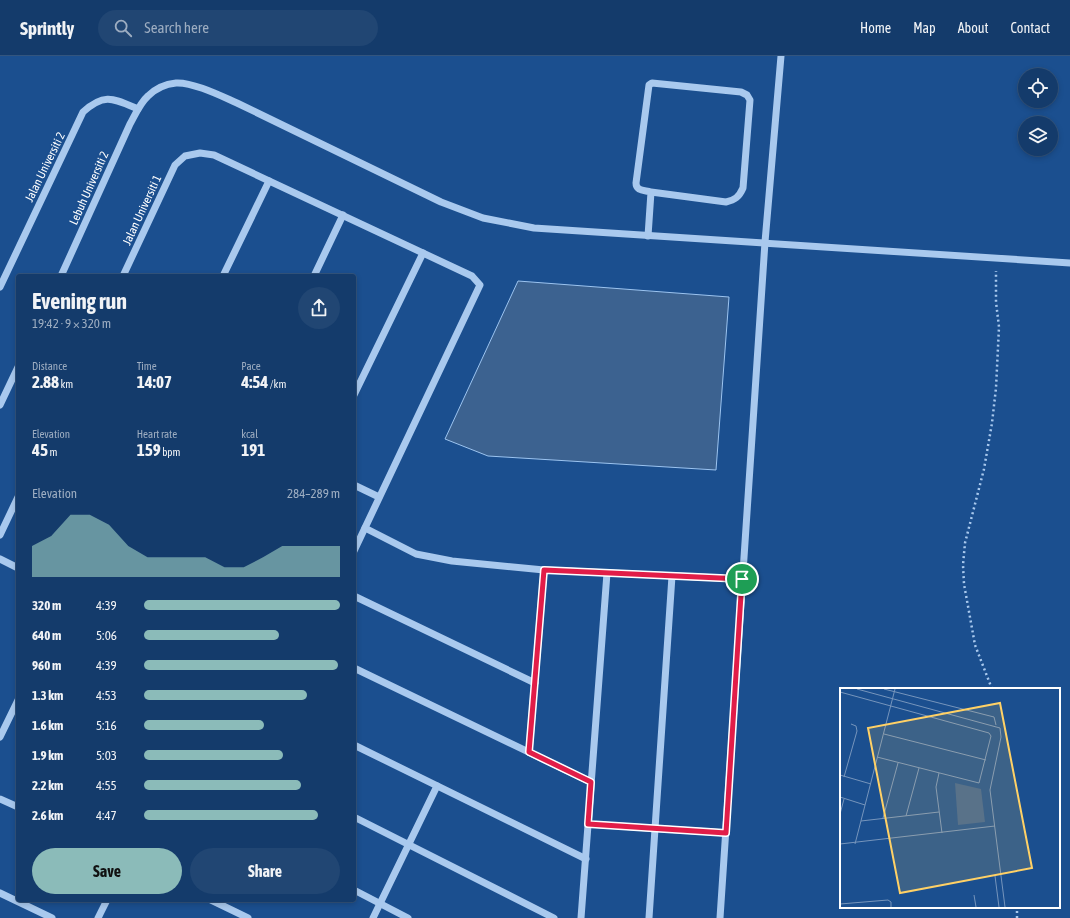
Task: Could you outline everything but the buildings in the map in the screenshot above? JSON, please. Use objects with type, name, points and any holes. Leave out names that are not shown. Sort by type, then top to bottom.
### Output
[{"type":"street","points":[[720,918],[765,242],[781,56]]},
{"type":"street","name":"Lebuh Universiti 2","points":[[62,274],[125,135],[138,110],[148,96],[160,87],[176,83],[213,92],[441,202],[483,218],[534,228],[765,242],[1070,264]]},
{"type":"street","points":[[652,83],[741,92],[747,95],[750,100],[743,188],[739,196],[734,200],[726,202],[651,192],[638,189],[636,187],[649,86],[652,83]]},
{"type":"street","name":"Jalan Universiti 2","points":[[0,285],[83,112],[91,105],[106,99],[113,99],[138,110]]},
{"type":"street","name":"Jalan Universiti 1","points":[[124,274],[175,166],[185,156],[200,154],[214,155],[269,181]]},
{"type":"street","points":[[224,274],[269,181],[472,276],[480,285],[356,547]]},
{"type":"street","points":[[648,236],[651,192]]},
{"type":"street","points":[[315,274],[343,215]]},
{"type":"street","points":[[356,390],[423,253]]},
{"type":"street","points":[[0,405],[16,371]]},
{"type":"street","points":[[356,486],[380,497]]},
{"type":"street","points":[[0,535],[16,501]]},
{"type":"street","points":[[365,528],[416,554],[460,562],[544,570],[742,579]]},
{"type":"street","points":[[0,559],[16,567]]},
{"type":"street","points":[[529,752],[544,570]]},
{"type":"street","points":[[581,918],[607,573]]},
{"type":"street","points":[[649,918],[672,576]]},
{"type":"street","points":[[356,597],[535,682]]},
{"type":"street","points":[[356,669],[591,782]]},
{"type":"street","points":[[0,737],[16,704]]},
{"type":"street","points":[[356,746],[586,859]]},
{"type":"street","points":[[373,918],[437,786]]},
{"type":"street","points":[[0,799],[16,806]]},
{"type":"street","points":[[356,818],[554,918]]},
{"type":"street","points":[[588,824],[726,833]]},
{"type":"street","points":[[356,891],[408,918]]},
{"type":"street","points":[[0,893],[16,901]]},
{"type":"street","points":[[19,902],[52,918]]},
{"type":"street","points":[[98,918],[106,902]]},
{"type":"street","points":[[215,902],[248,918]]},
{"type":"path","points":[[992,688],[975,645],[964,584],[963,565],[965,543],[984,469],[996,388],[999,327],[996,302],[996,259]]},
{"type":"water","points":[[518,281],[729,297],[716,470],[488,456],[445,439]]},
{"type":"route","points":[[544,570],[742,579],[726,833],[588,824],[591,782],[529,752],[544,570]]}]
